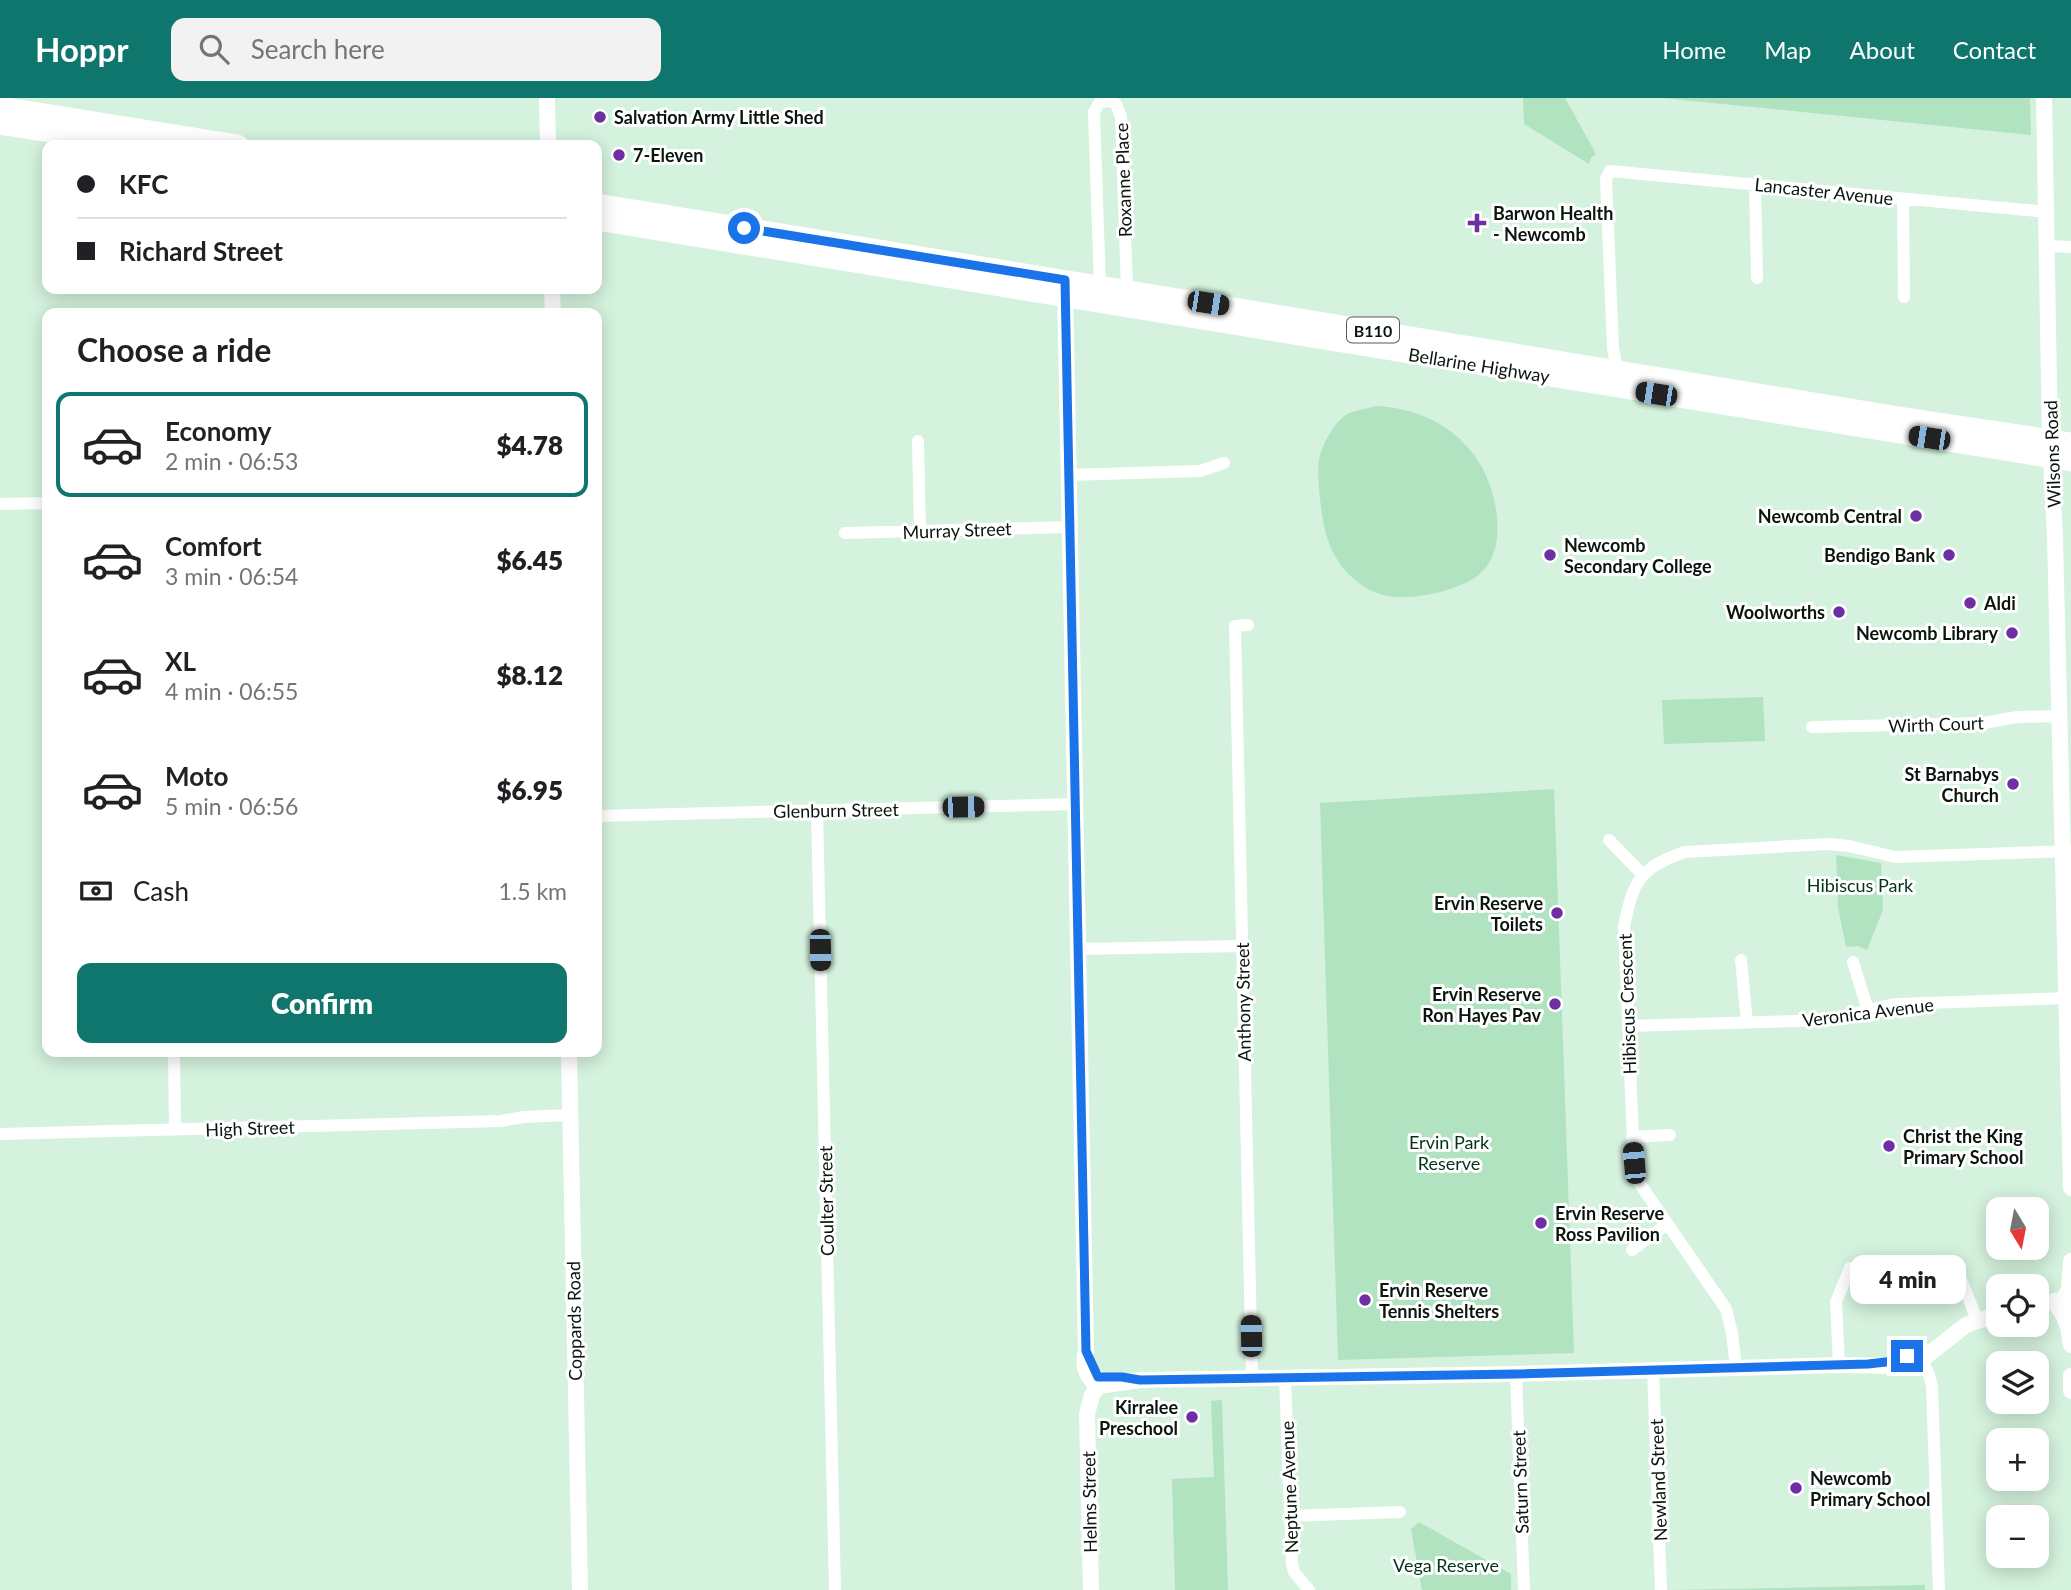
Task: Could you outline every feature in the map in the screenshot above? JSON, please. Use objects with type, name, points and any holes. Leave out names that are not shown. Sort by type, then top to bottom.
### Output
[{"type":"highway","points":[[0,107],[208,140]]},
{"type":"highway","points":[[0,124],[103,140]]},
{"type":"highway","name":"Bellarine Highway","points":[[602,205],[1065,288],[2061,451]]},
{"type":"highway","name":"Bellarine Highway","points":[[602,221],[1065,288],[1100,286],[1127,290],[1616,370],[2061,451]]},
{"type":"street","points":[[547,98],[548,140]]},
{"type":"street","name":"Wilsons Road","points":[[2044,98],[2048,246],[2061,451],[2071,1188]]},
{"type":"street","name":"Roxanne Place","points":[[1100,286],[1094,112],[1100,102],[1110,101],[1116,104],[1121,117],[1127,290]]},
{"type":"street","name":"Lancaster Avenue","points":[[1616,370],[1606,179],[1610,171],[2047,212]]},
{"type":"street","points":[[1755,184],[1758,278]]},
{"type":"street","points":[[1903,199],[1904,297]]},
{"type":"street","points":[[2048,246],[2071,247]]},
{"type":"street","points":[[1065,288],[1086,1351],[1095,1382],[1868,1364],[1898,1366],[1912,1363],[1944,1336],[1986,1311]]},
{"type":"street","points":[[918,442],[920,531]]},
{"type":"street","points":[[1068,475],[1197,471],[1224,463]]},
{"type":"street","points":[[0,504],[42,503]]},
{"type":"street","name":"Murray Street","points":[[845,533],[1068,527]]},
{"type":"street","name":"Anthony Street","points":[[1236,624],[1252,1378]]},
{"type":"street","name":"Wirth Court","points":[[1812,727],[1984,723],[2029,716],[2063,719]]},
{"type":"street","name":"Glenburn Street","points":[[602,816],[1075,804]]},
{"type":"street","name":"Coulter Street","points":[[817,811],[835,1590]]},
{"type":"street","points":[[1609,840],[1642,874],[1664,859],[1685,852],[1828,844],[1895,857],[2066,851]]},
{"type":"street","name":"Hibiscus Crescent","points":[[1642,874],[1630,898],[1624,927],[1634,1163],[1640,1184],[1726,1309],[1736,1368]]},
{"type":"street","points":[[1078,949],[1241,946]]},
{"type":"street","points":[[1741,960],[1746,1023]]},
{"type":"street","points":[[1853,962],[1868,1010]]},
{"type":"street","name":"Veronica Avenue","points":[[1628,1026],[1830,1020],[1898,1004],[2069,998]]},
{"type":"street","points":[[174,1057],[176,1130]]},
{"type":"street","name":"Coppards Road","points":[[569,1057],[580,1590]]},
{"type":"street","name":"High Street","points":[[0,1134],[501,1121],[523,1124],[570,1119]]},
{"type":"street","points":[[1632,1137],[1670,1135]]},
{"type":"street","points":[[1632,1250],[1667,1224]]},
{"type":"street","points":[[2071,1261],[2065,1307],[2071,1345]]},
{"type":"street","points":[[1956,1267],[1976,1316]]},
{"type":"street","points":[[1839,1365],[1836,1302],[1850,1268]]},
{"type":"street","points":[[1976,1316],[1986,1315]]},
{"type":"street","points":[[1919,1356],[1929,1374],[1932,1387],[1939,1590]]},
{"type":"street","name":"Newland Street","points":[[1653,1370],[1661,1590]]},
{"type":"street","name":"Saturn Street","points":[[1516,1374],[1524,1590]]},
{"type":"street","points":[[2071,1376],[2071,1391]]},
{"type":"street","name":"Neptune Avenue","points":[[1285,1378],[1294,1572],[1309,1590]]},
{"type":"street","name":"Helms Street","points":[[1091,1590],[1087,1414],[1095,1382]]},
{"type":"street","points":[[1290,1516],[1400,1512]]},
{"type":"green space","points":[[1523,98],[1565,98],[1596,154],[1589,164],[1524,124]]},
{"type":"green space","points":[[1663,98],[2030,98],[2031,135]]},
{"type":"green space","points":[[1376,406],[1421,415],[1441,425],[1459,438],[1485,472],[1493,493],[1497,541],[1485,569],[1468,582],[1423,595],[1388,596],[1372,591],[1358,582],[1345,570],[1331,548],[1322,512],[1318,477],[1320,455],[1341,418]]},
{"type":"green space","points":[[1763,697],[1765,741],[1664,744],[1662,700]]},
{"type":"green space","name":"Ervin Park Reserve","points":[[1554,789],[1574,1353],[1338,1360],[1320,803]]},
{"type":"green space","name":"Hibiscus Park","points":[[1836,855],[1881,863],[1883,910],[1867,950],[1858,946],[1846,947],[1838,907]]},
{"type":"green space","points":[[1222,1400],[1228,1590],[1175,1590],[1172,1479],[1214,1477],[1211,1401]]},
{"type":"green space","name":"Vega Reserve","points":[[1419,1522],[1511,1574],[1511,1590],[1422,1590],[1411,1529]]},
{"type":"green space","points":[[1925,1585],[1925,1590],[1673,1590]]},
{"type":"place","name":"Salvation Army Little Shed","points":[[600,117]]},
{"type":"place","name":"7-Eleven","points":[[619,155]]},
{"type":"place","name":"Barwon Health - Newcomb","points":[[1477,223]]},
{"type":"place","name":"Newcomb Central","points":[[1916,516]]},
{"type":"place","name":"Newcomb Secondary College","points":[[1550,555]]},
{"type":"place","name":"Bendigo Bank","points":[[1949,555]]},
{"type":"place","name":"Aldi","points":[[1970,603]]},
{"type":"place","name":"Woolworths","points":[[1839,612]]},
{"type":"place","name":"Newcomb Library","points":[[2012,633]]},
{"type":"place","name":"St Barnabys Church","points":[[2013,784]]},
{"type":"place","name":"Ervin Reserve Toilets","points":[[1557,913]]},
{"type":"place","name":"Ervin Reserve Ron Hayes Pav","points":[[1555,1004]]},
{"type":"place","name":"Christ the King Primary School","points":[[1889,1146]]},
{"type":"place","name":"Ervin Reserve Ross Pavilion","points":[[1541,1223]]},
{"type":"place","name":"Ervin Reserve Tennis Shelters","points":[[1365,1300]]},
{"type":"place","name":"Kirralee Preschool","points":[[1192,1417]]},
{"type":"place","name":"Newcomb Primary School","points":[[1796,1488]]},
{"type":"route","points":[[744,228],[1065,280],[1086,1351],[1098,1377],[1140,1380],[1516,1374],[1868,1364],[1907,1356]]}]
